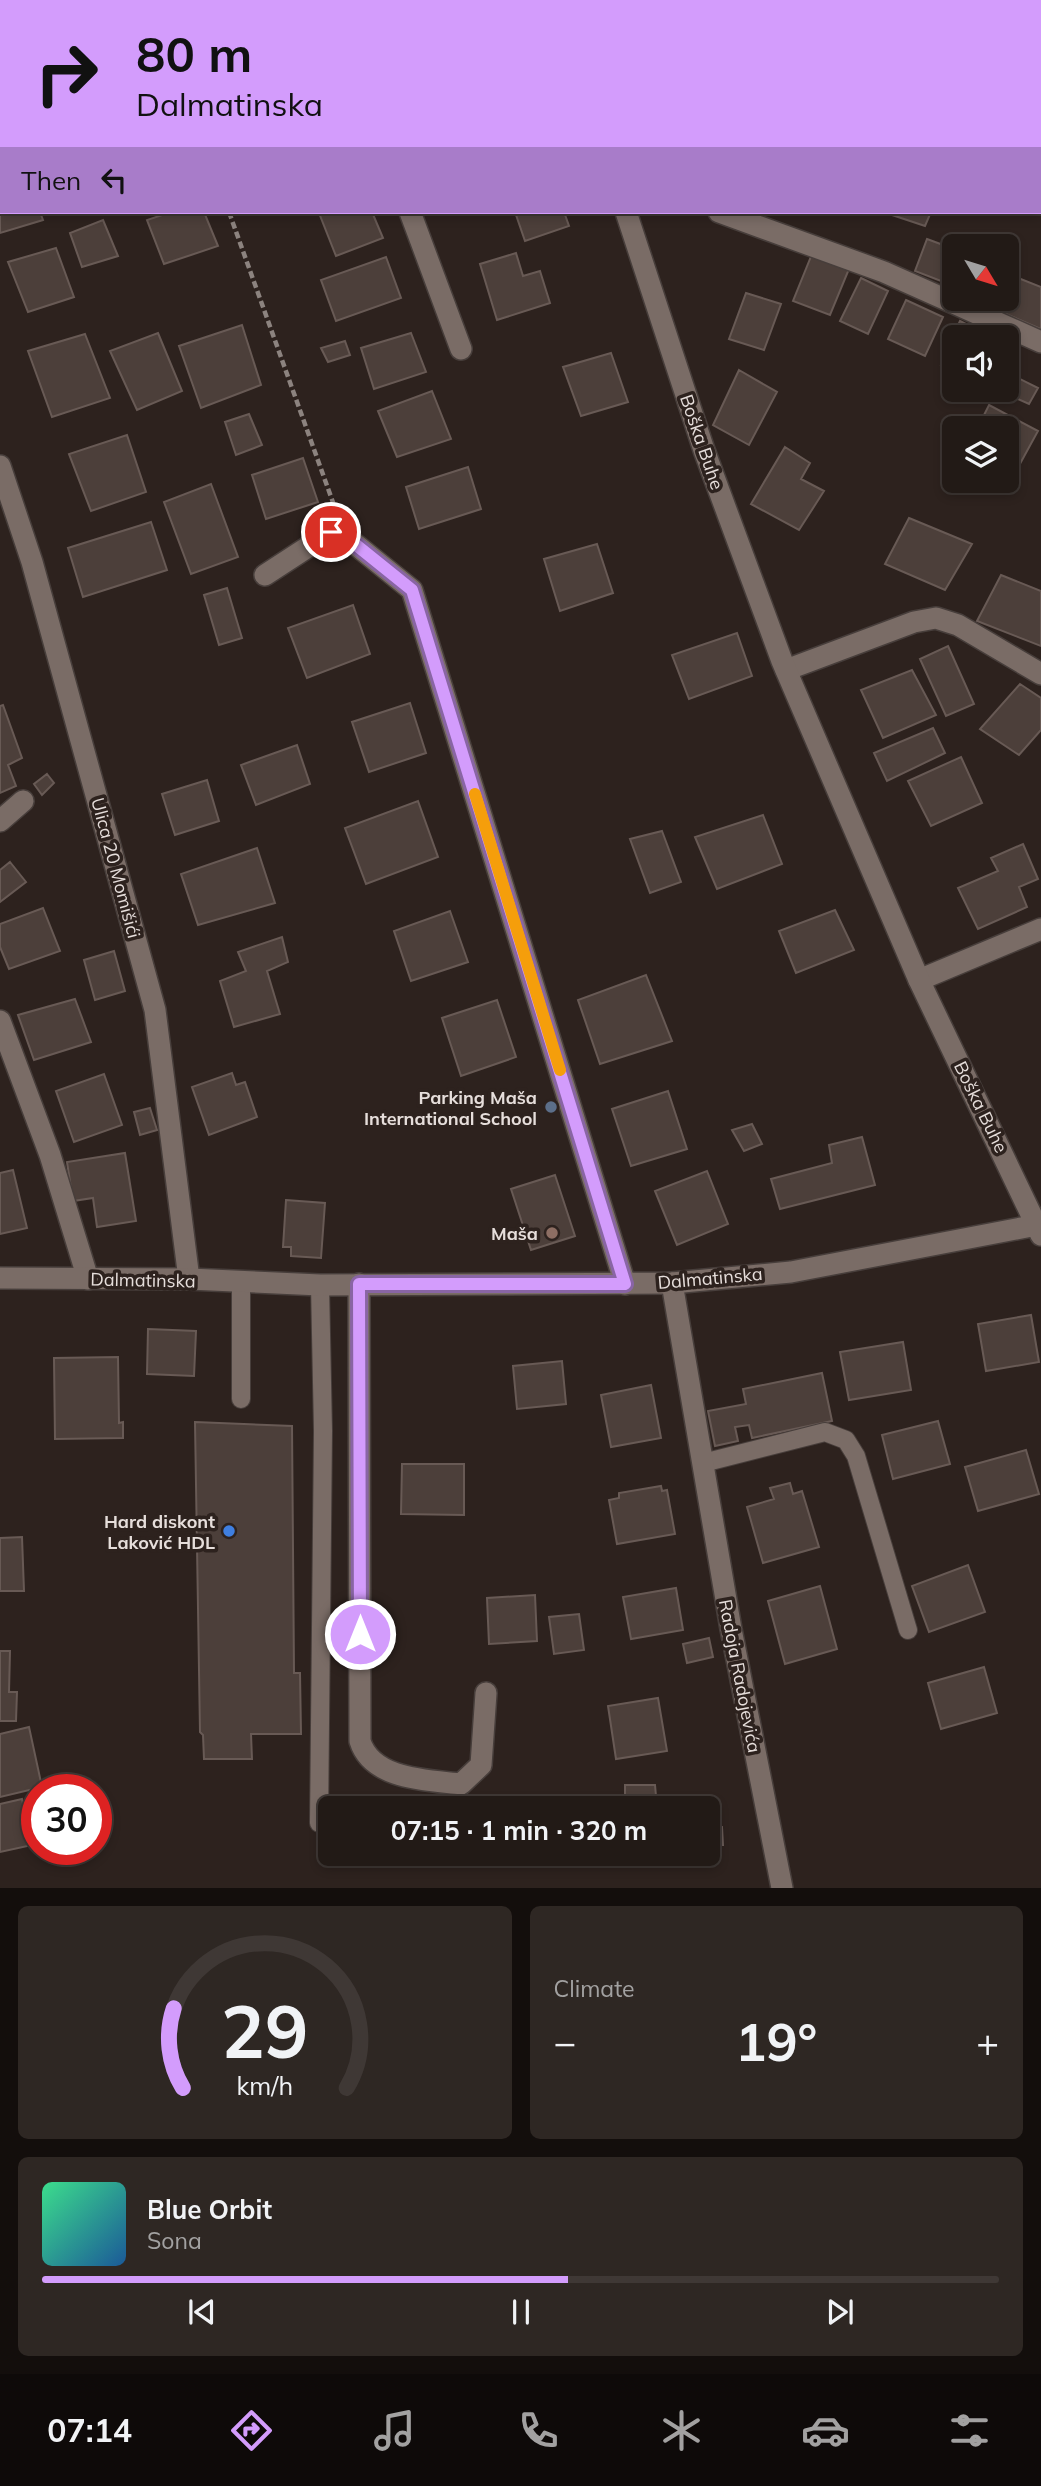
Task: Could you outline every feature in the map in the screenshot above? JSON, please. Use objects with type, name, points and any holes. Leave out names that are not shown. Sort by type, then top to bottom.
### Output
[{"type":"street","points":[[411,214],[461,349]]},
{"type":"street","name":"Boška Buhe","points":[[627,214],[704,450],[786,670],[919,980],[1038,1222]]},
{"type":"street","points":[[724,214],[884,272],[1041,342]]},
{"type":"street","name":"Ulica 20 Momišići","points":[[0,466],[32,562],[155,1010],[189,1279]]},
{"type":"street","points":[[265,575],[331,532],[345,536],[412,590],[625,1284]]},
{"type":"street","points":[[786,670],[914,622],[936,618],[958,625],[1041,674]]},
{"type":"street","points":[[0,821],[23,801]]},
{"type":"street","points":[[919,980],[1041,929]]},
{"type":"street","points":[[0,1021],[50,1155],[88,1279]]},
{"type":"street","name":"Dalmatinska","points":[[0,1278],[189,1279],[320,1285],[672,1283],[791,1272],[1038,1222]]},
{"type":"street","name":"Radoja Radojevića","points":[[672,1283],[730,1629],[782,1888]]},
{"type":"street","points":[[359,1284],[360,1741],[363,1749],[380,1767],[422,1780],[461,1784],[481,1765],[486,1693]]},
{"type":"lane","points":[[240,1282],[241,1399]]},
{"type":"lane","points":[[319,1796],[323,1431],[320,1285]]},
{"type":"lane","points":[[703,1463],[825,1432],[846,1440],[856,1456],[908,1630]]},
{"type":"path","points":[[230,214],[345,536]]},
{"type":"building","points":[[0,214],[41,214],[43,220],[0,233]]},
{"type":"building","points":[[165,214],[205,214],[218,246],[164,264],[147,220]]},
{"type":"building","points":[[319,214],[373,214],[383,238],[336,256]]},
{"type":"building","points":[[516,214],[565,214],[569,226],[525,241]]},
{"type":"building","points":[[889,214],[930,214],[925,226]]},
{"type":"building","points":[[103,220],[118,256],[82,267],[70,233]]},
{"type":"building","points":[[927,239],[942,245],[942,281],[915,271]]},
{"type":"building","points":[[56,248],[74,297],[28,312],[8,262]]},
{"type":"building","points":[[516,253],[523,276],[540,271],[550,303],[497,320],[480,264]]},
{"type":"building","points":[[812,254],[849,269],[830,315],[793,301]]},
{"type":"building","points":[[386,257],[401,298],[336,321],[321,280]]},
{"type":"building","points":[[861,278],[888,291],[868,334],[840,321]]},
{"type":"building","points":[[1019,278],[1041,287],[1041,329],[1001,312],[1019,311]]},
{"type":"building","points":[[746,293],[781,304],[764,350],[729,339]]},
{"type":"building","points":[[906,300],[943,317],[925,356],[888,339]]},
{"type":"building","points":[[242,325],[261,385],[201,408],[179,346]]},
{"type":"building","points":[[158,333],[182,391],[137,410],[110,351]]},
{"type":"building","points":[[411,333],[426,372],[374,389],[361,348]]},
{"type":"building","points":[[85,334],[110,398],[52,417],[28,351]]},
{"type":"building","points":[[345,341],[350,355],[328,362],[321,348]]},
{"type":"building","points":[[611,353],[628,402],[581,416],[563,367]]},
{"type":"building","points":[[739,370],[777,392],[749,445],[713,425]]},
{"type":"building","points":[[1019,378],[1038,388],[1029,404],[1019,399]]},
{"type":"building","points":[[432,391],[451,439],[397,457],[378,411]]},
{"type":"building","points":[[989,405],[1010,416],[984,416]]},
{"type":"building","points":[[249,414],[262,445],[236,455],[225,422]]},
{"type":"building","points":[[1019,421],[1038,431],[1019,466]]},
{"type":"building","points":[[127,435],[146,492],[91,511],[69,454]]},
{"type":"building","points":[[785,447],[810,463],[801,479],[824,491],[799,530],[751,504]]},
{"type":"building","points":[[303,458],[318,502],[266,519],[252,475]]},
{"type":"building","points":[[468,467],[481,509],[419,529],[406,487]]},
{"type":"building","points":[[211,484],[238,557],[191,574],[164,502]]},
{"type":"building","points":[[909,518],[972,544],[945,590],[885,564]]},
{"type":"building","points":[[151,522],[167,570],[83,597],[68,548]]},
{"type":"building","points":[[597,544],[613,593],[560,611],[544,559]]},
{"type":"building","points":[[1001,575],[1041,591],[1041,646],[977,621]]},
{"type":"building","points":[[227,588],[242,638],[219,645],[204,595]]},
{"type":"building","points":[[353,605],[370,654],[307,678],[288,628]]},
{"type":"building","points":[[737,633],[752,676],[689,699],[672,655]]},
{"type":"building","points":[[948,646],[974,704],[946,716],[920,659]]},
{"type":"building","points":[[912,670],[936,715],[883,738],[861,690]]},
{"type":"building","points":[[1020,684],[1041,698],[1041,730],[1019,755],[980,729]]},
{"type":"building","points":[[410,703],[426,753],[369,772],[352,722]]},
{"type":"building","points":[[3,705],[22,758],[8,765],[16,786],[0,793],[0,706]]},
{"type":"building","points":[[933,728],[945,753],[887,781],[874,753]]},
{"type":"building","points":[[297,745],[310,784],[256,805],[241,765]]},
{"type":"building","points":[[961,757],[982,803],[931,826],[908,781]]},
{"type":"building","points":[[47,774],[54,783],[42,795],[34,784]]},
{"type":"building","points":[[207,780],[219,821],[175,835],[162,794]]},
{"type":"building","points":[[418,801],[438,857],[366,884],[345,828]]},
{"type":"building","points":[[763,815],[782,864],[717,889],[695,837]]},
{"type":"building","points":[[662,831],[681,882],[650,893],[630,839]]},
{"type":"building","points":[[1023,844],[1038,879],[1019,887],[1027,907],[978,929],[958,888],[998,871],[991,858]]},
{"type":"building","points":[[257,848],[275,903],[198,925],[181,874]]},
{"type":"building","points":[[10,862],[26,882],[0,902],[0,870]]},
{"type":"building","points":[[43,908],[60,951],[9,969],[0,947],[0,924]]},
{"type":"building","points":[[835,910],[854,950],[796,973],[779,931]]},
{"type":"building","points":[[450,911],[468,962],[411,981],[394,931]]},
{"type":"building","points":[[282,937],[288,962],[267,971],[280,1014],[234,1027],[220,981],[246,971],[238,952]]},
{"type":"building","points":[[114,951],[125,991],[95,1000],[84,960]]},
{"type":"building","points":[[646,975],[672,1041],[600,1064],[578,1000]]},
{"type":"building","points":[[75,999],[91,1042],[34,1060],[18,1015]]},
{"type":"building","points":[[497,1000],[516,1057],[461,1076],[442,1018]]},
{"type":"building","points":[[232,1073],[236,1085],[245,1082],[257,1117],[209,1135],[192,1087]]},
{"type":"building","points":[[104,1074],[122,1125],[74,1142],[56,1091]]},
{"type":"building","points":[[668,1091],[687,1149],[631,1166],[612,1109]]},
{"type":"building","points":[[150,1108],[157,1130],[140,1135],[134,1112]]},
{"type":"building","points":[[752,1124],[762,1144],[744,1151],[732,1130]]},
{"type":"building","points":[[862,1137],[875,1185],[780,1209],[771,1179],[832,1163],[829,1145]]},
{"type":"building","points":[[125,1153],[136,1221],[97,1227],[93,1198],[73,1201],[67,1162]]},
{"type":"building","points":[[13,1170],[27,1228],[0,1234],[0,1173]]},
{"type":"building","points":[[707,1171],[728,1224],[677,1245],[655,1191]]},
{"type":"building","points":[[555,1175],[575,1236],[531,1250],[511,1189]]},
{"type":"building","points":[[286,1200],[325,1203],[321,1258],[291,1256],[291,1247],[283,1247]]},
{"type":"building","points":[[1031,1315],[1039,1362],[986,1371],[978,1324]]},
{"type":"building","points":[[148,1329],[196,1331],[194,1376],[147,1374]]},
{"type":"building","points":[[903,1342],[911,1390],[849,1400],[840,1352]]},
{"type":"building","points":[[118,1357],[119,1423],[123,1422],[123,1438],[55,1439],[54,1358]]},
{"type":"building","points":[[562,1361],[566,1404],[517,1409],[513,1366]]},
{"type":"building","points":[[822,1373],[832,1421],[752,1438],[749,1425],[735,1427],[738,1441],[715,1446],[708,1411],[746,1404],[743,1389]]},
{"type":"building","points":[[651,1385],[661,1438],[611,1447],[601,1395]]},
{"type":"building","points":[[938,1421],[950,1464],[893,1479],[882,1435]]},
{"type":"building","points":[[195,1422],[292,1426],[294,1673],[300,1673],[301,1734],[251,1734],[252,1759],[204,1759],[203,1735],[200,1732]]},
{"type":"building","points":[[1026,1450],[1039,1494],[978,1511],[965,1467]]},
{"type":"building","points":[[402,1464],[464,1464],[464,1515],[401,1514]]},
{"type":"building","points":[[790,1483],[793,1494],[802,1491],[819,1547],[763,1563],[747,1507],[774,1499],[770,1488]]},
{"type":"building","points":[[661,1486],[662,1491],[667,1490],[675,1534],[617,1544],[609,1500],[619,1498],[619,1493]]},
{"type":"building","points":[[22,1537],[24,1591],[0,1591],[0,1538]]},
{"type":"building","points":[[968,1565],[985,1612],[929,1632],[912,1586]]},
{"type":"building","points":[[820,1586],[837,1649],[785,1664],[768,1601]]},
{"type":"building","points":[[676,1588],[683,1630],[631,1639],[623,1597]]},
{"type":"building","points":[[535,1595],[537,1641],[489,1644],[487,1598]]},
{"type":"building","points":[[579,1614],[584,1650],[554,1654],[549,1617]]},
{"type":"building","points":[[709,1638],[713,1657],[687,1663],[683,1644]]},
{"type":"building","points":[[0,1651],[10,1651],[9,1692],[17,1692],[16,1721],[0,1721]]},
{"type":"building","points":[[984,1667],[997,1713],[941,1729],[928,1683]]},
{"type":"building","points":[[658,1698],[667,1751],[616,1759],[608,1706]]},
{"type":"building","points":[[29,1727],[39,1774],[21,1774],[21,1792],[0,1797],[0,1734]]},
{"type":"building","points":[[625,1785],[655,1785],[656,1796],[625,1796]]},
{"type":"building","points":[[21,1799],[21,1847],[0,1852],[0,1804]]},
{"type":"building","points":[[722,1827],[723,1845],[720,1845]]},
{"type":"slow traffic","points":[[475,794],[560,1070]]},
{"type":"place","name":"Parking Maša International School","points":[[551,1107]]},
{"type":"place","name":"Maša","points":[[552,1233]]},
{"type":"place","name":"Hard diskont Laković HDL","points":[[229,1531]]},
{"type":"route","points":[[331,532],[345,536],[412,590],[625,1284],[359,1284],[360,1634]]}]
